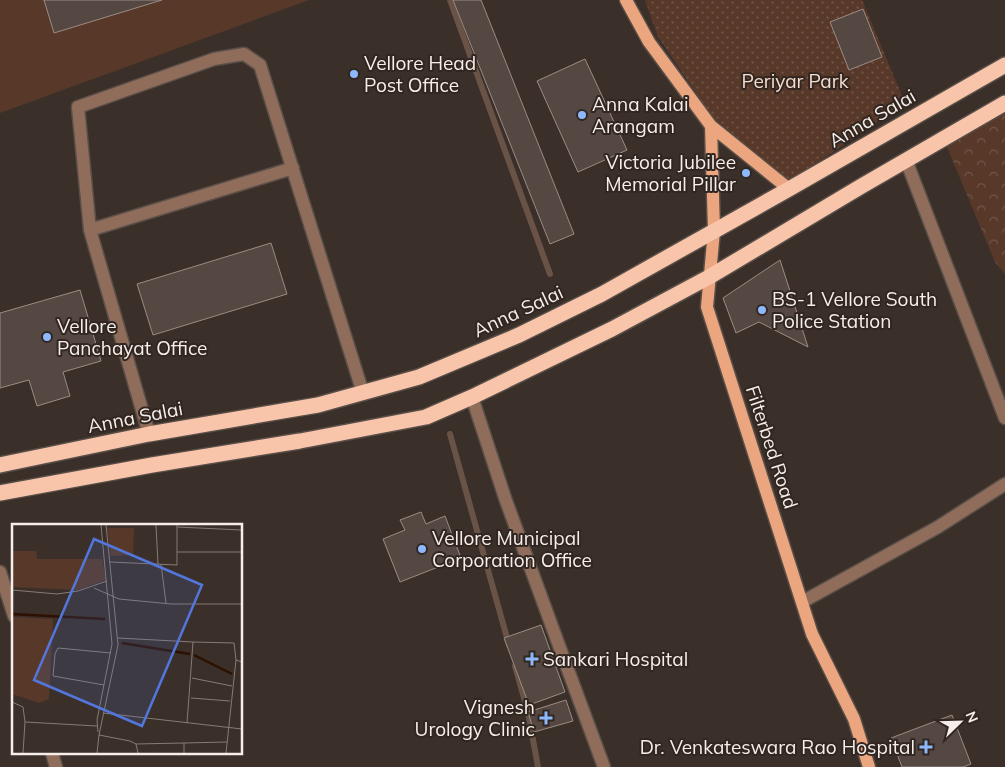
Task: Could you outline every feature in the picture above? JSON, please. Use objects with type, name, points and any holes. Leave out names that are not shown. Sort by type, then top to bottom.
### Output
[{"type":"highway","name":"Anna Salai","points":[[0,465],[149,434],[318,405],[420,377],[519,335],[602,294],[1005,65]]},
{"type":"highway","points":[[0,492],[300,441],[426,417],[472,397],[612,329],[709,277],[1005,103]]},
{"type":"main road","points":[[626,0],[649,42],[711,126],[789,189]]},
{"type":"main road","name":"Filterbed Road","points":[[711,126],[714,231],[707,307],[812,634],[854,719],[868,767]]},
{"type":"street","points":[[149,434],[90,230],[78,107],[214,59],[244,54],[260,65],[363,393]]},
{"type":"street","points":[[906,160],[1005,418]]},
{"type":"street","points":[[90,230],[293,168]]},
{"type":"street","points":[[472,397],[505,498],[560,652],[604,767]]},
{"type":"street","points":[[802,602],[938,527],[1005,484]]},
{"type":"street","points":[[0,572],[12,610]]},
{"type":"street","points":[[52,754],[56,767]]},
{"type":"green space","points":[[0,0],[309,0],[0,113]]},
{"type":"green space","name":"Periyar Park","points":[[645,0],[862,0],[905,103],[790,181],[714,119],[658,37]]},
{"type":"green space","points":[[1005,112],[1005,274],[995,262],[947,147]]},
{"type":"building","points":[[44,0],[162,0],[54,33]]},
{"type":"building","points":[[453,0],[481,0],[574,234],[550,244]]},
{"type":"building","points":[[863,9],[882,57],[849,70],[830,22]]},
{"type":"building","name":"Anna Kalai Arangam","points":[[585,59],[627,150],[578,172],[537,81]]},
{"type":"building","points":[[271,243],[287,294],[153,335],[137,284]]},
{"type":"building","name":"BS-1 Vellore South Police Station","points":[[780,260],[808,347],[759,322],[736,333],[723,298]]},
{"type":"building","name":"Vellore Panchayat Office","points":[[80,290],[101,361],[63,372],[70,396],[37,406],[29,380],[0,388],[0,313]]},
{"type":"building","name":"Vellore Municipal Corporation Office","points":[[421,512],[426,524],[445,516],[461,558],[400,582],[383,539],[405,530],[400,520]]},
{"type":"building","points":[[541,625],[565,692],[529,705],[504,638]]},
{"type":"building","points":[[566,700],[573,721],[534,732],[528,712]]},
{"type":"building","points":[[952,715],[971,764],[963,767],[902,767],[891,738]]},
{"type":"waterway","points":[[450,0],[550,274]]},
{"type":"waterway","points":[[450,434],[509,645]]},
{"type":"waterway","points":[[515,666],[528,712],[538,767]]},
{"type":"place","name":"Vellore Head Post Office","points":[[354,74]]},
{"type":"place","name":"Anna Kalai Arangam","points":[[582,115]]},
{"type":"place","name":"Victoria Jubilee Memorial Pillar","points":[[746,173]]},
{"type":"place","name":"BS-1 Vellore South Police Station","points":[[762,310]]},
{"type":"place","name":"Vellore Panchayat Office","points":[[47,337]]},
{"type":"place","name":"Vellore Municipal Corporation Office","points":[[422,549]]},
{"type":"place","name":"Sankari Hospital","points":[[532,659]]},
{"type":"place","name":"Vignesh Urology Clinic","points":[[546,718]]},
{"type":"place","name":"Dr. Venkateswara Rao Hospital","points":[[926,747]]}]
